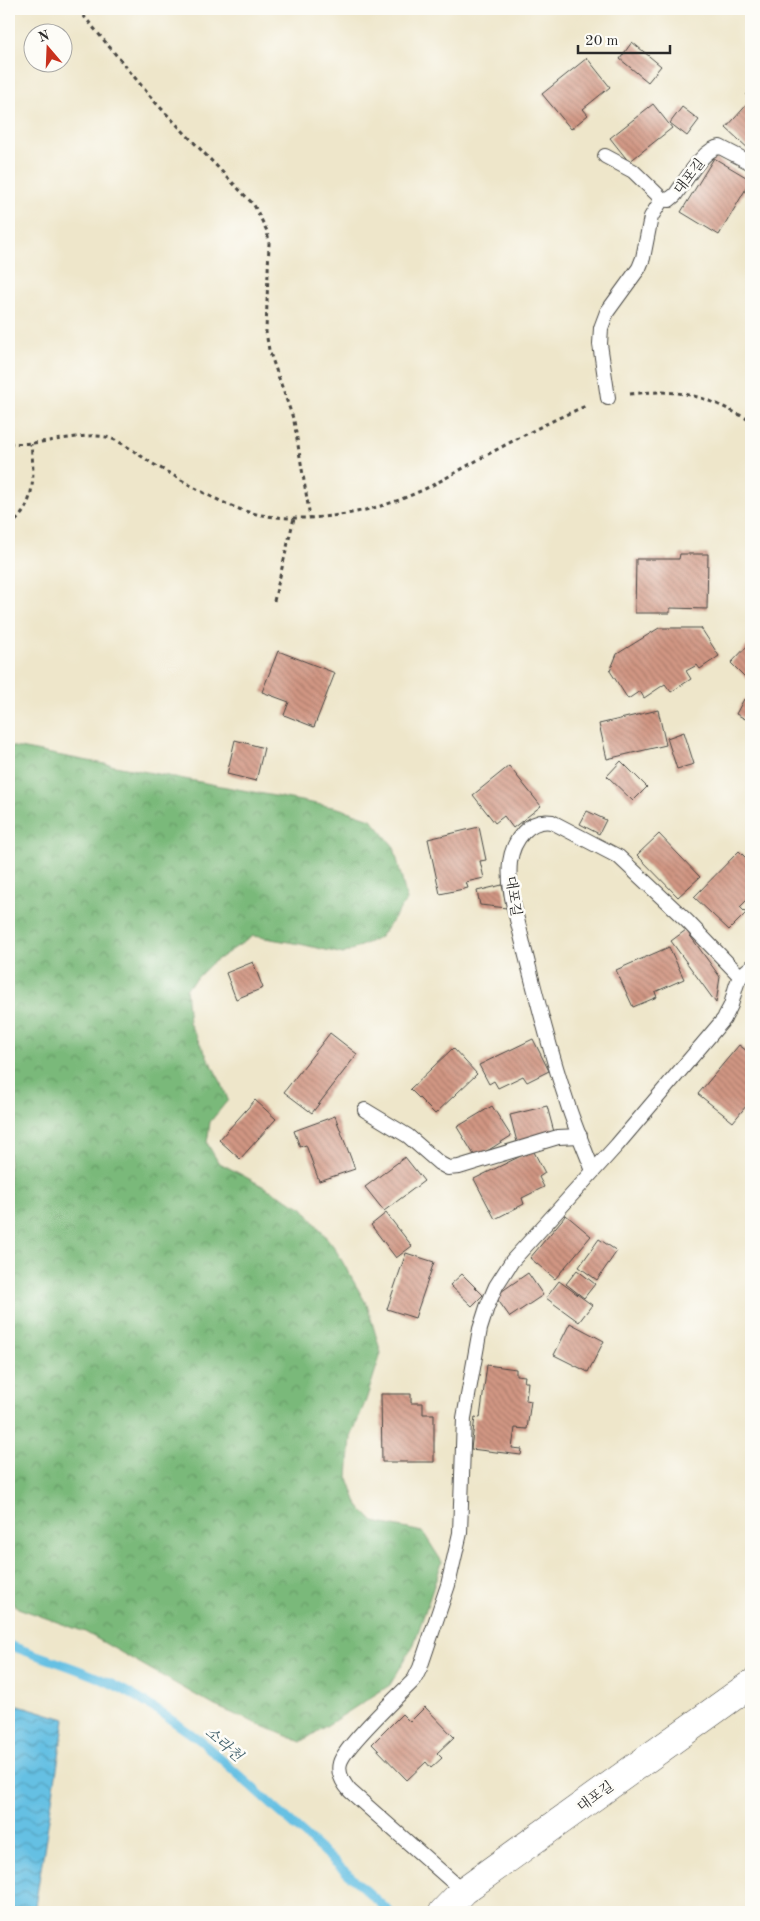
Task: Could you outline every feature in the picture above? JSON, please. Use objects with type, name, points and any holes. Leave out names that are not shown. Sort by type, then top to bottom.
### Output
[{"type":"street","name":"대포길","points":[[453,1901],[751,1684]]},
{"type":"lane","name":"대포길","points":[[605,156],[633,171],[662,199],[669,200],[675,196],[707,152],[715,147],[720,147],[751,163]]},
{"type":"lane","points":[[608,398],[600,344],[601,328],[607,312],[639,268],[643,258],[651,217],[662,199]]},
{"type":"lane","name":"대포길","points":[[593,1170],[566,1100],[539,1009],[512,896],[510,860],[519,837],[533,824],[543,820],[552,822],[619,857],[680,915],[746,971]]},
{"type":"lane","points":[[453,1901],[350,1791],[339,1772],[340,1762],[355,1742],[414,1680],[420,1668],[448,1585],[460,1533],[464,1418],[480,1328],[496,1286],[512,1261],[617,1145],[724,1019],[731,1005],[735,988],[746,971]]},
{"type":"lane","points":[[365,1110],[397,1128],[439,1163],[448,1168],[459,1167],[558,1137],[580,1136]]},
{"type":"path","points":[[78,9],[155,102],[242,190],[261,217],[267,231],[269,243],[266,332],[274,366],[294,421],[310,517]]},
{"type":"path","points":[[9,443],[31,444],[96,435],[111,439],[127,447],[156,466],[240,509],[271,516],[294,518],[331,516],[359,511],[398,500],[439,482],[556,418],[608,398],[655,391],[680,392],[708,399],[751,421]]},
{"type":"path","points":[[9,526],[19,517],[30,497],[34,473],[31,444]]},
{"type":"path","points":[[274,601],[294,518]]},
{"type":"green space","points":[[9,746],[338,808],[371,819],[394,847],[407,900],[380,937],[343,954],[253,936],[212,963],[186,989],[189,1023],[222,1084],[228,1100],[210,1122],[207,1143],[218,1162],[303,1208],[334,1247],[367,1305],[381,1353],[366,1400],[351,1437],[348,1478],[358,1506],[374,1522],[423,1532],[442,1562],[414,1644],[390,1685],[301,1742],[215,1706],[85,1632],[18,1608],[9,1600]]},
{"type":"water","points":[[9,1702],[65,1719],[34,1912],[9,1912]]},
{"type":"building","points":[[632,42],[661,66],[648,82],[620,59]]},
{"type":"building","points":[[587,58],[610,87],[583,109],[588,115],[571,129],[542,94]]},
{"type":"building","points":[[751,90],[751,100],[746,95]]},
{"type":"building","points":[[751,100],[751,151],[726,128]]},
{"type":"building","points":[[653,104],[672,128],[629,162],[610,138]]},
{"type":"building","points":[[682,107],[699,120],[687,136],[670,123]]},
{"type":"building","points":[[714,158],[751,180],[719,235],[681,212]]},
{"type":"building","points":[[680,554],[708,554],[707,609],[670,608],[670,613],[635,613],[636,559],[679,559]]},
{"type":"building","points":[[659,628],[701,628],[719,656],[700,669],[697,665],[686,671],[691,679],[671,692],[665,684],[644,698],[640,691],[628,699],[610,671],[617,654]]},
{"type":"building","points":[[751,642],[751,683],[731,663]]},
{"type":"building","points":[[278,651],[335,673],[314,727],[284,715],[289,702],[262,692]]},
{"type":"building","points":[[744,699],[751,702],[751,722],[736,714]]},
{"type":"building","points":[[658,710],[666,745],[607,759],[599,724]]},
{"type":"building","points":[[684,732],[694,764],[677,769],[667,738]]},
{"type":"building","points":[[235,740],[264,748],[256,781],[227,774]]},
{"type":"building","points":[[621,761],[647,787],[633,801],[607,776]]},
{"type":"building","points":[[509,766],[541,806],[513,828],[504,816],[495,823],[473,795]]},
{"type":"building","points":[[587,811],[606,820],[599,834],[580,824]]},
{"type":"building","points":[[479,827],[486,860],[480,861],[484,878],[466,882],[468,888],[440,894],[428,839]]},
{"type":"building","points":[[659,834],[700,877],[678,897],[637,855]]},
{"type":"building","points":[[739,851],[751,863],[751,881],[747,886],[751,890],[751,896],[740,907],[746,913],[729,930],[694,897]]},
{"type":"building","points":[[502,885],[507,908],[480,905],[477,891]]},
{"type":"building","points":[[686,930],[720,977],[716,1003],[671,941]]},
{"type":"building","points":[[669,947],[684,979],[655,992],[657,997],[633,1007],[616,970]]},
{"type":"building","points":[[253,962],[263,988],[236,999],[226,973]]},
{"type":"building","points":[[330,1033],[357,1054],[312,1113],[284,1092]]},
{"type":"building","points":[[533,1039],[549,1071],[527,1082],[523,1076],[498,1088],[494,1081],[489,1084],[479,1065]]},
{"type":"building","points":[[739,1045],[751,1054],[751,1100],[733,1122],[698,1094]]},
{"type":"building","points":[[453,1048],[477,1074],[435,1114],[410,1089]]},
{"type":"building","points":[[255,1100],[276,1119],[240,1159],[219,1140]]},
{"type":"building","points":[[492,1106],[511,1136],[476,1158],[457,1127]]},
{"type":"building","points":[[547,1106],[554,1132],[517,1142],[510,1115]]},
{"type":"building","points":[[335,1116],[355,1169],[319,1181],[306,1145],[300,1147],[294,1131]]},
{"type":"building","points":[[533,1150],[545,1173],[539,1177],[544,1187],[522,1198],[524,1204],[495,1219],[474,1179]]},
{"type":"building","points":[[405,1157],[424,1181],[384,1211],[365,1187]]},
{"type":"building","points":[[386,1213],[412,1246],[396,1258],[371,1225]]},
{"type":"building","points":[[566,1215],[591,1236],[555,1279],[530,1258]]},
{"type":"building","points":[[599,1239],[617,1251],[597,1280],[579,1267]]},
{"type":"building","points":[[406,1253],[434,1262],[415,1318],[387,1309]]},
{"type":"building","points":[[577,1270],[595,1284],[584,1298],[566,1284]]},
{"type":"building","points":[[528,1273],[543,1295],[510,1317],[495,1296]]},
{"type":"building","points":[[462,1274],[483,1295],[472,1306],[450,1285]]},
{"type":"building","points":[[559,1281],[592,1305],[579,1322],[546,1298]]},
{"type":"building","points":[[570,1323],[604,1341],[588,1372],[554,1355]]},
{"type":"building","points":[[487,1365],[516,1369],[516,1375],[525,1376],[524,1382],[528,1382],[526,1400],[531,1401],[527,1429],[515,1428],[512,1448],[522,1449],[521,1455],[471,1449],[475,1417],[480,1418]]},
{"type":"building","points":[[381,1394],[411,1394],[411,1403],[423,1403],[423,1414],[434,1414],[434,1462],[382,1462]]},
{"type":"building","points":[[425,1707],[454,1737],[437,1753],[442,1758],[431,1768],[426,1762],[407,1780],[372,1744],[402,1714],[410,1722]]},
{"type":"waterway","name":"소라천","points":[[9,1645],[80,1670],[116,1686],[178,1724],[201,1741],[390,1912]]}]
